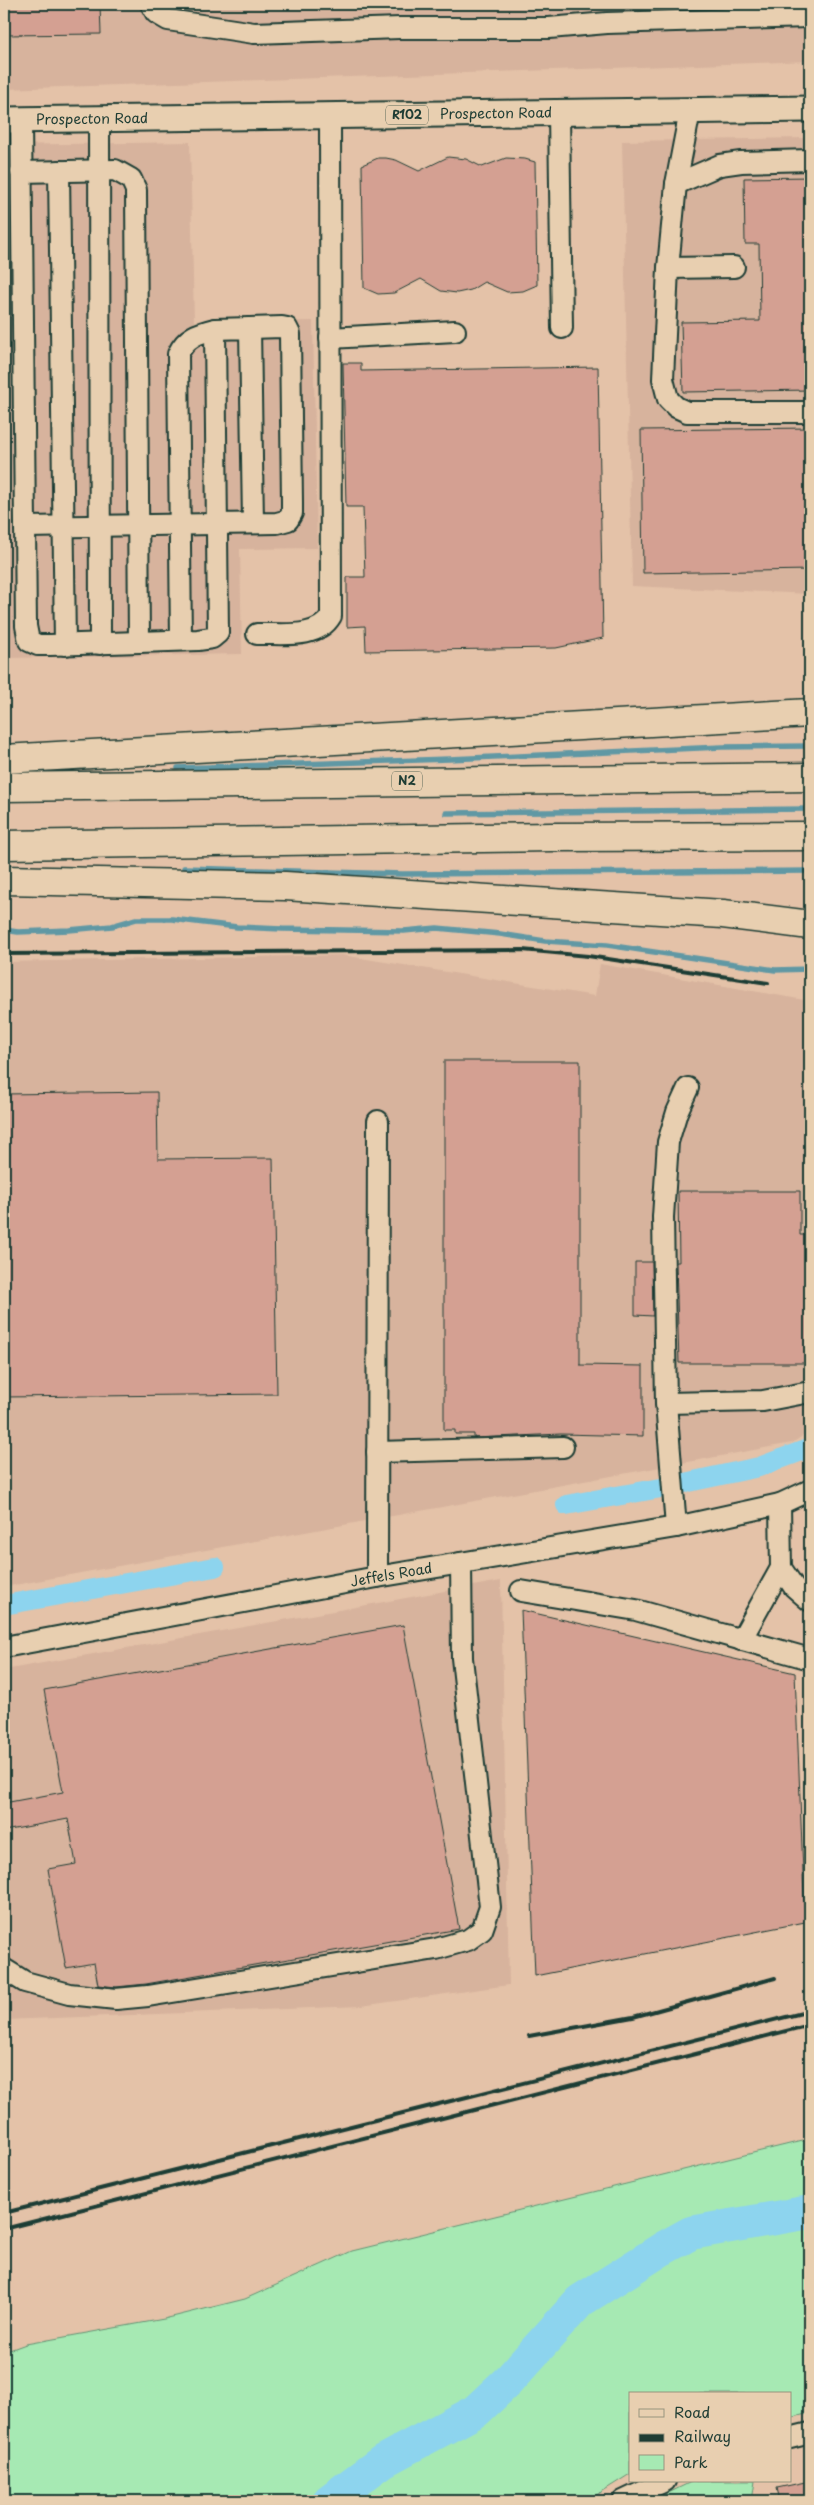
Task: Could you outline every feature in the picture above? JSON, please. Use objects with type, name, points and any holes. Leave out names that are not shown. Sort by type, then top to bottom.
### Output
[{"type":"highway","points":[[4,759],[810,712]]},
{"type":"highway","name":"N2","points":[[4,787],[810,777]]},
{"type":"highway","points":[[4,845],[810,836]]},
{"type":"highway","points":[[4,880],[285,886],[723,914],[810,925]]},
{"type":"main road","name":"Prospecton Road","points":[[12,120],[810,109]]},
{"type":"street","points":[[151,4],[156,13],[168,20],[254,33],[400,28],[549,28],[607,23],[810,17]]},
{"type":"street","points":[[690,111],[676,184],[668,268],[664,390],[676,408],[687,412],[810,412]]},
{"type":"street","points":[[559,113],[562,328]]},
{"type":"street","points":[[257,634],[313,632],[327,623],[331,616],[330,116]]},
{"type":"street","points":[[99,119],[100,644]]},
{"type":"street","points":[[12,120],[21,172],[25,527],[27,636],[29,641],[38,645],[100,644],[212,638],[218,633],[215,329]]},
{"type":"street","points":[[676,184],[720,165],[741,162],[810,160]]},
{"type":"street","points":[[21,172],[115,170],[131,179],[136,190],[139,642]]},
{"type":"street","points":[[60,171],[65,645]]},
{"type":"street","points":[[668,268],[734,267]]},
{"type":"street","points":[[250,328],[253,523]]},
{"type":"street","points":[[25,527],[63,525],[181,526],[278,523],[288,520],[292,512],[291,352],[290,334],[286,328],[215,329],[194,335],[184,343],[178,354],[181,526],[181,640]]},
{"type":"street","points":[[330,338],[455,331]]},
{"type":"street","points":[[676,1527],[666,1403],[664,1174],[668,1142],[688,1088]]},
{"type":"street","points":[[377,1577],[378,1121]]},
{"type":"street","points":[[666,1403],[763,1402],[810,1392]]},
{"type":"street","points":[[377,1452],[563,1447]]},
{"type":"street","name":"Jeffels Road","points":[[4,1647],[377,1577],[676,1527],[780,1504],[810,1490]]},
{"type":"street","points":[[741,1640],[781,1568],[780,1504]]},
{"type":"street","points":[[4,1969],[25,1982],[40,1988],[100,1999],[116,1999],[195,1989],[436,1949],[468,1940],[482,1930],[490,1907],[462,1658],[461,1563]]},
{"type":"street","points":[[781,1568],[794,1587],[810,1601]]},
{"type":"street","points":[[521,1591],[636,1610],[810,1659]]},
{"type":"street","points":[[792,2438],[810,2433]]},
{"type":"street","points":[[623,2501],[663,2482]]},
{"type":"shaded area","points":[[4,4],[810,4],[810,61],[4,89]]},
{"type":"shaded area","points":[[810,138],[810,594],[632,586],[622,141]]},
{"type":"shaded area","points":[[190,142],[194,323],[313,321],[317,548],[240,549],[242,654],[4,658],[4,145]]},
{"type":"shaded area","points":[[342,955],[595,996],[600,964],[810,1001],[810,1431],[792,1443],[4,1587],[4,962]]},
{"type":"shaded area","points":[[501,1581],[509,1985],[361,2006],[4,2020],[4,1670]]},
{"type":"green space","points":[[810,2139],[810,2413],[792,2418],[792,2392],[629,2392],[629,2475],[587,2501],[4,2501],[4,2352],[26,2344],[164,2319],[245,2299],[352,2251]]},
{"type":"green space","points":[[691,2482],[755,2482],[752,2501],[652,2501]]},
{"type":"building","points":[[4,4],[100,4],[101,34],[4,35]]},
{"type":"building","points":[[448,157],[466,159],[482,167],[506,158],[525,159],[535,162],[537,285],[523,291],[507,292],[484,282],[471,290],[457,293],[441,291],[421,279],[394,293],[378,294],[364,288],[362,165],[378,158],[386,158],[396,160],[419,171]]},
{"type":"building","points":[[810,177],[810,390],[683,392],[681,322],[760,321],[759,244],[745,244],[744,178]]},
{"type":"building","points":[[343,363],[361,363],[361,371],[598,367],[603,638],[556,648],[366,651],[365,626],[347,627],[347,577],[365,577],[363,507],[346,507]]},
{"type":"building","points":[[810,428],[810,570],[643,573],[641,430]]},
{"type":"building","points":[[444,1061],[580,1061],[580,1365],[643,1366],[643,1436],[561,1434],[474,1438],[474,1434],[455,1434],[455,1430],[444,1430]]},
{"type":"building","points":[[157,1092],[158,1159],[273,1158],[277,1394],[4,1397],[4,1094]]},
{"type":"building","points":[[678,1191],[800,1191],[800,1235],[810,1235],[810,1363],[679,1363],[676,1262],[679,1262]]},
{"type":"building","points":[[635,1262],[652,1262],[653,1316],[635,1315]]},
{"type":"building","points":[[521,1610],[795,1673],[805,1922],[535,1976]]},
{"type":"building","points":[[403,1625],[459,1929],[146,1984],[116,1987],[98,1985],[94,1963],[66,1968],[48,1869],[76,1864],[68,1819],[4,1831],[4,1803],[63,1792],[44,1690]]},
{"type":"building","points":[[810,2481],[810,2501],[780,2501],[777,2488]]},
{"type":"waterway","points":[[178,768],[722,747],[810,746]]},
{"type":"waterway","points":[[446,813],[810,809]]},
{"type":"waterway","points":[[184,868],[402,874],[810,871]]},
{"type":"waterway","points":[[4,930],[18,932],[69,930],[112,926],[136,919],[172,919],[237,927],[282,929],[404,931],[437,928],[500,934],[545,941],[607,945],[775,970],[810,969]]},
{"type":"waterway","points":[[684,1483],[759,1467],[810,1448]]},
{"type":"waterway","points":[[566,1505],[661,1488]]},
{"type":"waterway","points":[[4,1605],[215,1567]]},
{"type":"waterway","points":[[329,2501],[383,2461],[476,2411],[509,2380],[580,2301],[662,2249],[691,2233],[810,2212]]},
{"type":"railway","points":[[4,954],[522,950],[588,956],[768,983]]},
{"type":"railway","points":[[529,2036],[633,2017],[775,1978]]},
{"type":"railway","points":[[4,2213],[810,2011]]},
{"type":"railway","points":[[4,2229],[810,2025]]}]
